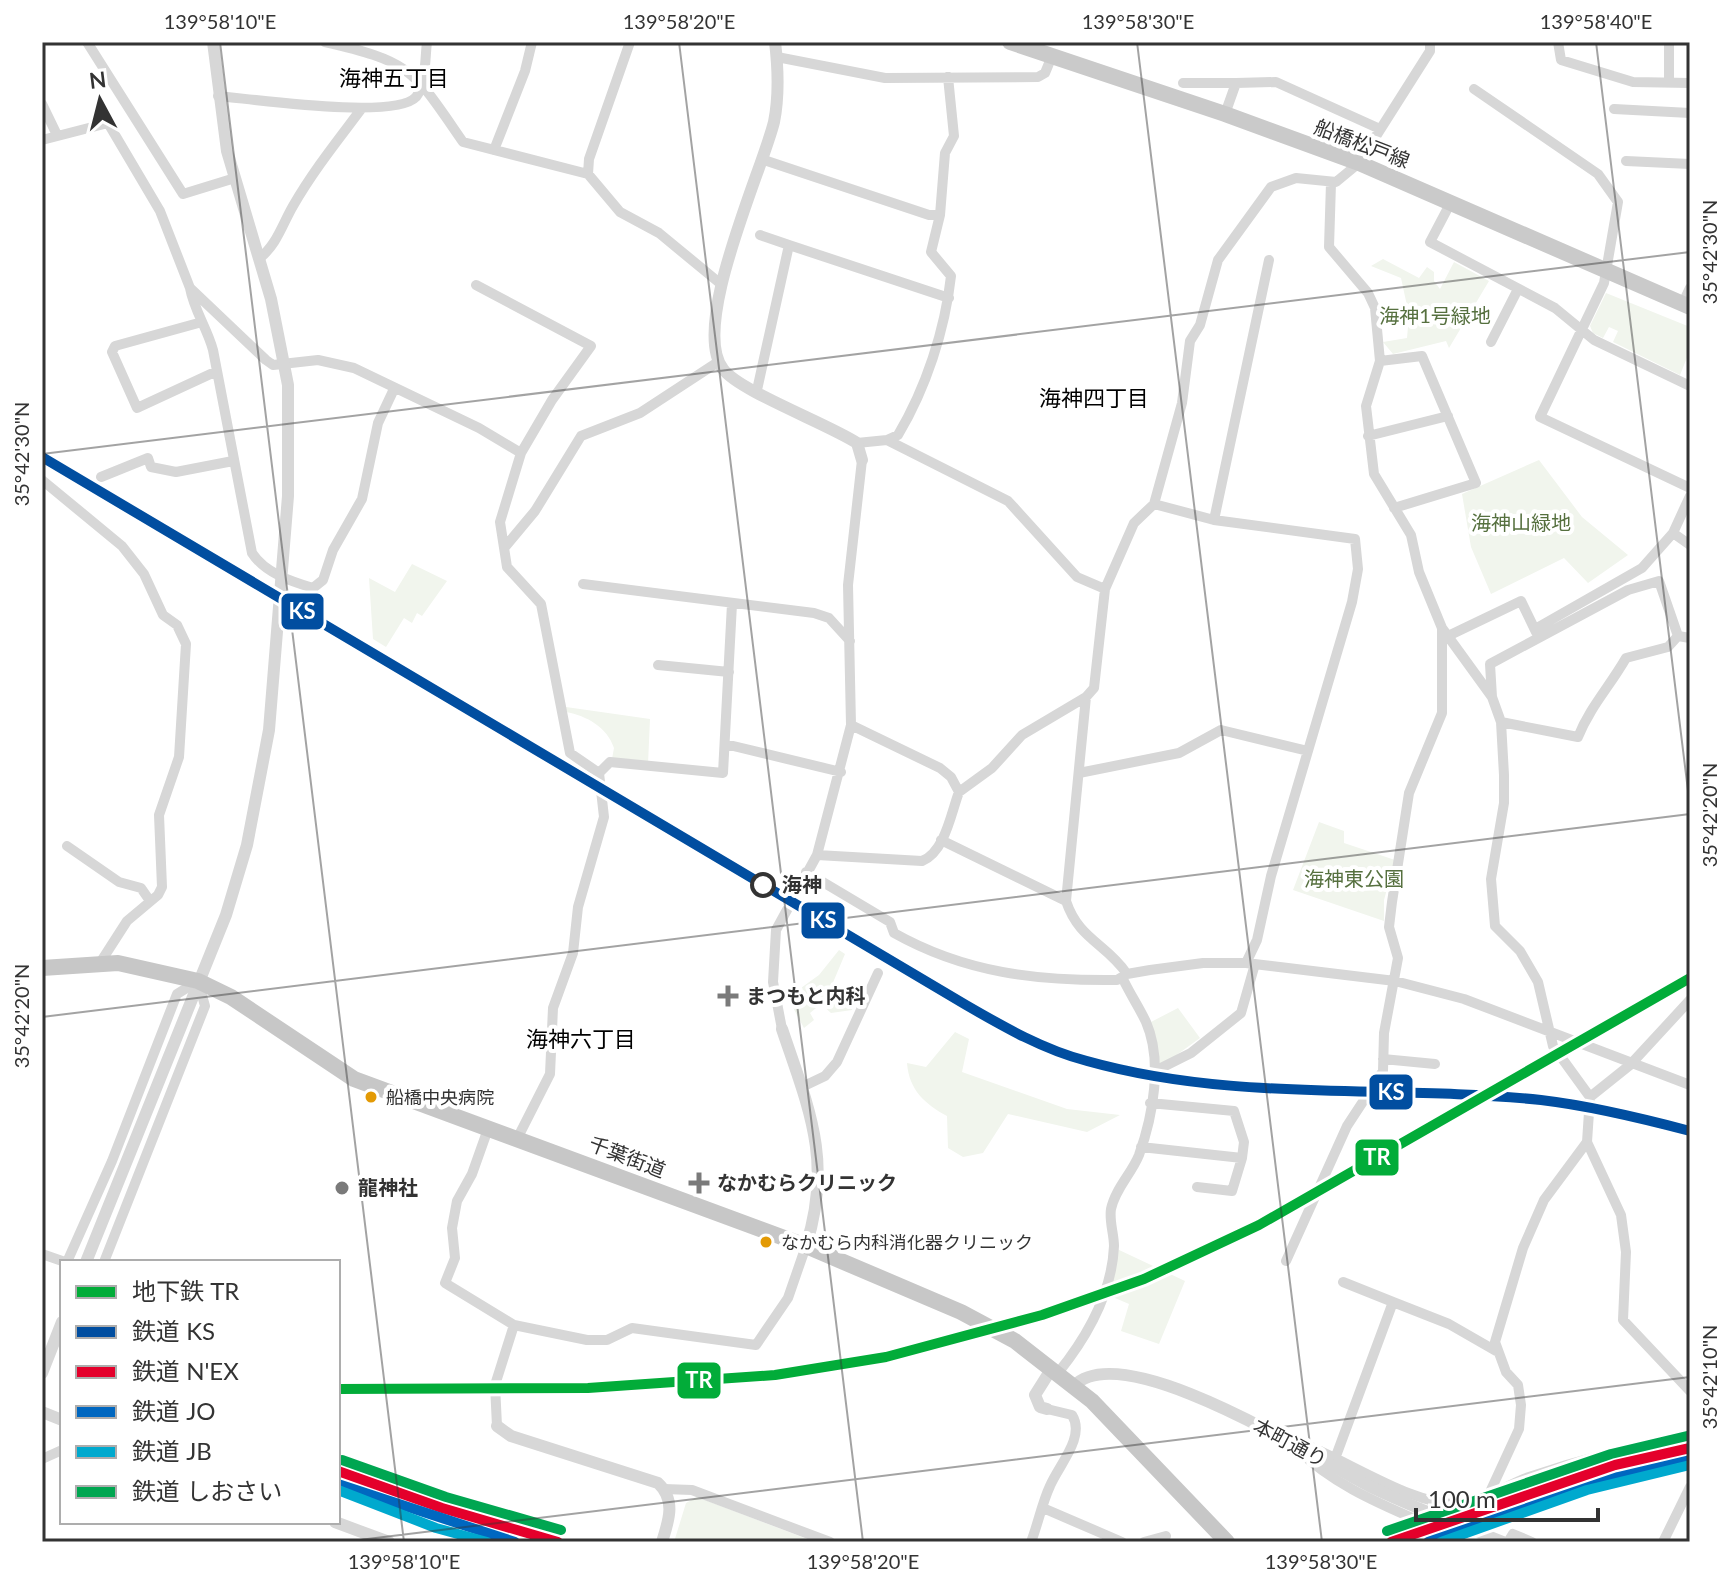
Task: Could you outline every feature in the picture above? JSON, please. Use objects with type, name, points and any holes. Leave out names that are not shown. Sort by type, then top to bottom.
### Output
[{"type":"highway","name":"千葉街道","points":[[42,968],[100,963],[139,966],[198,981],[231,997],[354,1079],[806,1246],[961,1312],[1015,1341],[1074,1386],[1227,1542]]},
{"type":"main road","name":"船橋松戸線","points":[[1010,42],[1225,114],[1359,163],[1686,306]]},
{"type":"street","points":[[87,42],[183,194],[235,178]]},
{"type":"street","points":[[87,1260],[226,915],[260,786],[271,714],[291,445],[284,363],[260,258],[235,178],[218,96],[213,42]]},
{"type":"street","points":[[325,42],[402,64],[422,82],[463,142],[588,174],[620,212],[659,233],[722,285]]},
{"type":"street","points":[[218,96],[362,108],[406,104],[417,96],[422,82],[427,42]]},
{"type":"street","points":[[494,150],[525,71],[532,42]]},
{"type":"street","points":[[588,174],[589,159],[630,42]]},
{"type":"street","points":[[775,42],[775,117],[764,160],[736,227],[722,285],[715,337],[718,362],[728,375],[857,443],[887,440],[898,435],[910,415],[949,298],[951,276],[931,252],[940,215],[945,153],[954,136],[948,77]]},
{"type":"street","points":[[817,855],[922,861],[931,858],[959,792],[992,768],[1022,735],[1086,697],[1094,688],[1105,589],[1134,523],[1154,504],[1182,403],[1190,341],[1200,325],[1210,277],[1218,260],[1271,187],[1296,178],[1331,183],[1359,163],[1430,51],[1430,42]]},
{"type":"street","points":[[1558,42],[1561,60],[1633,82],[1690,83]]},
{"type":"street","points":[[1669,42],[1669,83]]},
{"type":"street","points":[[777,57],[885,78],[1038,77],[1045,73],[1052,56]]},
{"type":"street","points":[[1183,83],[1276,82],[1380,129]]},
{"type":"street","points":[[1225,114],[1236,83]]},
{"type":"street","points":[[1474,89],[1605,181],[1618,202],[1606,272],[1583,329],[1540,417],[1690,488]]},
{"type":"street","points":[[42,104],[57,135]]},
{"type":"street","points":[[260,258],[273,247],[314,174],[362,108]]},
{"type":"street","points":[[1614,109],[1690,113]]},
{"type":"street","points":[[42,140],[108,123],[160,211],[190,288],[217,371],[252,553],[259,563],[281,577],[313,588],[323,580],[333,550],[362,499],[378,423],[394,389]]},
{"type":"street","points":[[764,160],[929,215],[940,215]]},
{"type":"street","points":[[1626,161],[1690,164]]},
{"type":"street","points":[[1331,183],[1329,247],[1368,293],[1375,308],[1380,361],[1366,406],[1374,474],[1411,535],[1419,572],[1445,632],[1492,697],[1501,722],[1504,803],[1491,879],[1495,926],[1520,951],[1538,982],[1553,1046],[1590,1097],[1587,1142],[1621,1215],[1626,1252],[1623,1320],[1690,1391]]},
{"type":"street","points":[[1451,202],[1430,242],[1518,289],[1583,329],[1594,340],[1690,386]]},
{"type":"street","points":[[760,235],[949,298]]},
{"type":"street","points":[[757,390],[789,245]]},
{"type":"street","points":[[1214,520],[1269,260]]},
{"type":"street","points":[[476,285],[591,346],[552,400],[521,453],[500,522],[507,567],[541,604],[570,753],[599,773],[604,817],[578,907],[573,953],[553,1008],[550,1074],[517,1139]]},
{"type":"street","points":[[190,288],[273,365],[318,360],[354,368],[479,428],[521,453]]},
{"type":"street","points":[[1686,306],[1690,288]]},
{"type":"street","points":[[1491,342],[1518,289]]},
{"type":"street","points":[[202,322],[115,346],[112,352],[137,408],[217,371]]},
{"type":"street","points":[[1380,361],[1422,356],[1476,483],[1394,508]]},
{"type":"street","points":[[505,547],[535,511],[581,436],[640,413],[718,362]]},
{"type":"street","points":[[1368,436],[1448,416]]},
{"type":"street","points":[[887,440],[1008,501],[1077,577],[1105,589]]},
{"type":"street","points":[[488,1129],[472,1174],[457,1201],[452,1228],[455,1258],[445,1283],[514,1325],[587,1340],[607,1340],[632,1328],[756,1345],[788,1298],[819,1195],[817,1159],[804,1086],[782,1029],[773,982],[776,930],[817,855],[851,725],[850,554],[862,460],[857,443]]},
{"type":"street","points":[[101,477],[148,458],[151,467],[176,472],[233,461]]},
{"type":"street","points":[[42,480],[122,546],[144,574],[163,615],[177,625],[186,644],[179,757],[159,815],[162,887],[127,921],[100,963]]},
{"type":"street","points":[[1492,697],[1490,664],[1642,568],[1673,533],[1690,496]]},
{"type":"street","points":[[1154,504],[1214,520],[1355,539],[1358,569],[1352,602],[1271,876],[1241,1013],[1191,1053],[1155,1071]]},
{"type":"street","points":[[1673,533],[1690,545]]},
{"type":"street","points":[[1501,722],[1578,737],[1589,708],[1610,686],[1626,658],[1668,647],[1684,637],[1659,581],[1628,590],[1536,633]]},
{"type":"street","points":[[583,584],[814,613],[829,618],[850,641]]},
{"type":"street","points":[[1445,632],[1521,601],[1536,633]]},
{"type":"street","points":[[599,773],[610,762],[720,775],[724,770],[732,604]]},
{"type":"street","points":[[1286,1261],[1347,1126],[1383,1071],[1384,1033],[1398,958],[1389,927],[1392,902],[1409,793],[1442,713],[1445,632]]},
{"type":"street","points":[[658,665],[729,672]]},
{"type":"street","points":[[1031,1542],[1049,1487],[1070,1450],[1075,1423],[1072,1415],[1040,1407],[1035,1395],[1086,1333],[1108,1288],[1114,1244],[1111,1209],[1141,1147],[1155,1071],[1146,1023],[1116,958],[1077,928],[1066,901],[1086,697]]},
{"type":"street","points":[[851,725],[940,768],[951,777],[959,792]]},
{"type":"street","points":[[1079,773],[1179,753],[1221,730],[1308,751]]},
{"type":"street","points":[[725,744],[841,772]]},
{"type":"street","points":[[941,840],[1066,901]]},
{"type":"street","points":[[67,846],[119,882],[141,888],[150,901]]},
{"type":"street","points":[[806,872],[890,922],[894,933],[913,944],[981,969],[1038,979],[1125,976],[1203,963],[1251,963],[1395,981],[1464,999],[1548,1029],[1630,1065],[1690,1085]]},
{"type":"street","points":[[804,1086],[825,1076],[837,1062],[878,973]]},
{"type":"street","points":[[67,1260],[112,1161],[177,994],[198,981]]},
{"type":"street","points":[[105,1260],[205,1006],[198,981]]},
{"type":"street","points":[[1590,1097],[1630,1065],[1690,1000]]},
{"type":"street","points":[[1383,1059],[1435,1064]]},
{"type":"street","points":[[1150,1103],[1234,1111],[1244,1142],[1232,1191],[1197,1187]]},
{"type":"street","points":[[1490,1492],[1519,1429],[1521,1405],[1518,1385],[1496,1351],[1495,1342],[1523,1248],[1544,1200],[1587,1142]]},
{"type":"street","points":[[1141,1147],[1242,1158]]},
{"type":"street","points":[[1343,1282],[1449,1324],[1496,1351]]},
{"type":"street","points":[[1335,1461],[1393,1302]]},
{"type":"street","points":[[514,1325],[495,1385],[497,1426],[511,1436],[644,1477],[664,1489],[692,1490],[830,1542]]},
{"type":"street","points":[[42,1373],[60,1327]]},
{"type":"street","name":"本町通り","points":[[1074,1386],[1094,1373],[1126,1375],[1187,1393],[1290,1443],[1335,1461],[1412,1505],[1505,1542]]},
{"type":"street","points":[[1272,1433],[1397,1487],[1432,1500],[1461,1504],[1579,1460],[1690,1436]]},
{"type":"street","points":[[1290,1443],[1315,1467],[1369,1499],[1417,1520]]},
{"type":"street","points":[[1663,1542],[1690,1487]]},
{"type":"street","points":[[662,1542],[670,1507],[664,1489]]},
{"type":"street","points":[[1043,1508],[1122,1542]]},
{"type":"street","points":[[340,1524],[389,1542]]},
{"type":"street","points":[[1505,1542],[1513,1534],[1532,1542]]},
{"type":"street","points":[[1144,1542],[1166,1536]]},
{"type":"green space","name":"海神1号緑地","points":[[1383,259],[1419,278],[1427,267],[1434,272],[1434,281],[1440,289],[1454,262],[1489,281],[1449,348],[1446,341],[1393,354],[1383,342],[1407,338],[1409,315],[1401,278],[1371,266]]},
{"type":"green space","points":[[1606,293],[1690,327],[1690,350],[1680,375],[1613,342],[1618,331],[1609,327],[1603,338],[1593,333],[1590,326]]},
{"type":"green space","name":"海神山緑地","points":[[1539,460],[1582,517],[1628,555],[1588,583],[1564,558],[1491,594],[1471,547],[1462,494]]},
{"type":"green space","points":[[412,564],[447,581],[422,616],[417,613],[412,623],[404,618],[386,647],[373,639],[369,578],[395,592]]},
{"type":"green space","points":[[566,707],[650,719],[648,764],[612,759],[614,748],[601,728],[581,716],[566,712]]},
{"type":"green space","name":"海神東公園","points":[[1319,822],[1344,831],[1344,843],[1395,860],[1384,900],[1384,921],[1293,890]]},
{"type":"green space","points":[[839,950],[845,954],[829,992],[854,1000],[852,1010],[831,1013],[821,1004],[810,1013],[814,1020],[804,1028],[790,1002],[795,999],[794,993],[819,975]]},
{"type":"green space","points":[[1178,1008],[1200,1038],[1160,1067],[1149,1023]]},
{"type":"green space","points":[[955,1032],[969,1039],[962,1072],[1067,1109],[1120,1115],[1087,1132],[1008,1114],[983,1153],[963,1157],[948,1148],[947,1116],[920,1095],[911,1081],[907,1063],[926,1067]]},
{"type":"green space","points":[[1117,1249],[1185,1281],[1159,1344],[1121,1331],[1129,1304],[1108,1295]]},
{"type":"green space","points":[[697,1497],[815,1542],[674,1542],[686,1503]]},
{"type":"metro line","name":"TR","points":[[340,1389],[588,1388],[775,1375],[886,1357],[1042,1315],[1144,1279],[1259,1225],[1690,978]]},
{"type":"rail line","name":"KS","points":[[42,457],[966,1005],[1055,1051],[1143,1074],[1199,1083],[1541,1100],[1616,1113],[1690,1131]]},
{"type":"rail line","name":"しおさい","points":[[1387,1531],[1611,1454],[1687,1436]]},
{"type":"rail line","name":"N'EX","points":[[1391,1542],[1615,1465],[1690,1448]]},
{"type":"rail line","name":"しおさい","points":[[342,1460],[446,1497],[561,1530]]},
{"type":"rail line","name":"JO","points":[[1428,1542],[1618,1477],[1690,1460]]},
{"type":"rail line","name":"JB","points":[[1441,1542],[1587,1490],[1690,1465]]},
{"type":"rail line","name":"N'EX","points":[[340,1472],[442,1508],[558,1542]]},
{"type":"rail line","name":"JO","points":[[340,1485],[515,1542]]},
{"type":"rail line","name":"JB","points":[[340,1491],[436,1528],[487,1542]]},
{"type":"place","name":"海神","points":[[763,885]]},
{"type":"place","name":"まつもと内科","points":[[728,996]]},
{"type":"place","name":"船橋中央病院","points":[[371,1097]]},
{"type":"place","name":"なかむらクリニック","points":[[699,1183]]},
{"type":"place","name":"龍神社","points":[[342,1188]]},
{"type":"place","name":"なかむら内科消化器クリニック","points":[[766,1242]]},
{"type":"district","name":"海神五丁目","points":[[394,78]]},
{"type":"district","name":"海神四丁目","points":[[1094,398]]},
{"type":"district","name":"海神六丁目","points":[[581,1039]]}]
